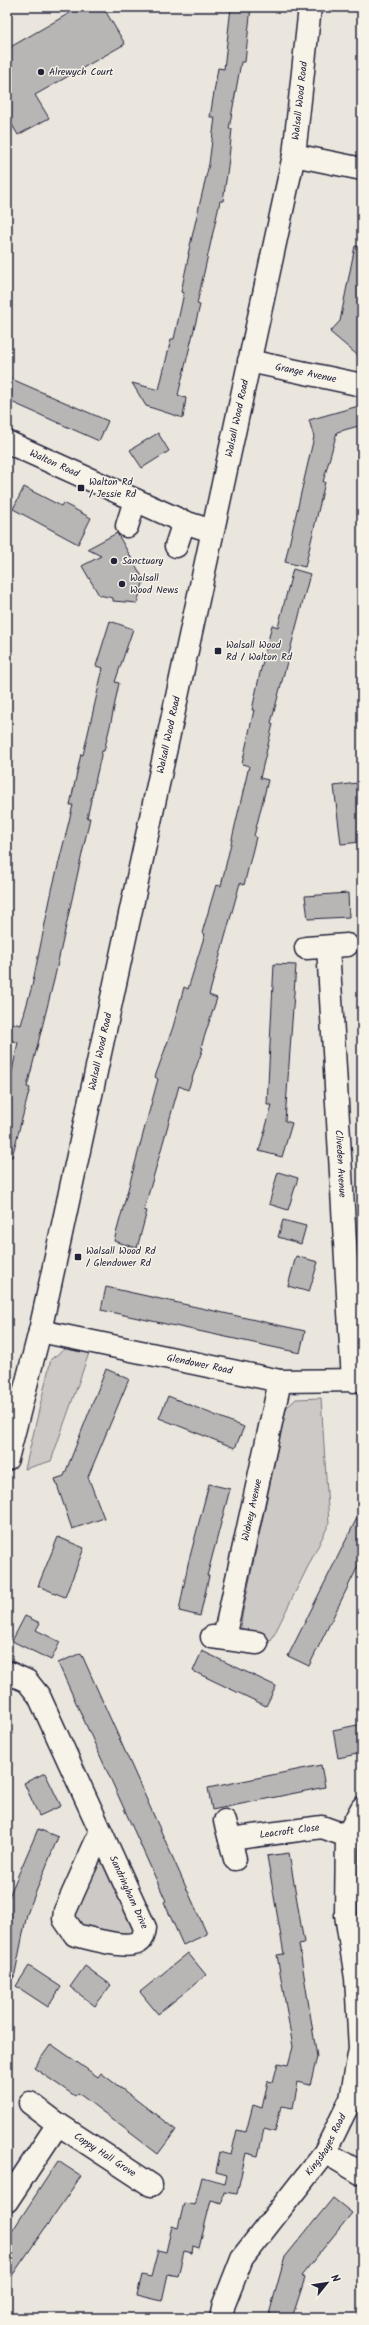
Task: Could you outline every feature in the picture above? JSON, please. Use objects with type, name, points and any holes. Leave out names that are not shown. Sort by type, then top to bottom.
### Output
[{"type":"street","name":"Walsall Wood Road","points":[[7,1459],[40,1331],[294,155],[310,7]]},
{"type":"street","points":[[294,155],[362,169]]},
{"type":"street","name":"Grange Avenue","points":[[249,361],[362,385]]},
{"type":"street","name":"Walton Road","points":[[7,442],[184,522],[212,531]]},
{"type":"street","points":[[127,526],[135,500]]},
{"type":"street","points":[[176,546],[184,522]]},
{"type":"street","name":"Cliveden Avenue","points":[[306,948],[338,946],[358,1380]]},
{"type":"street","name":"Glendower Road","points":[[40,1331],[280,1381],[358,1380]]},
{"type":"street","name":"Widney Avenue","points":[[257,1644],[218,1638],[280,1381]]},
{"type":"street","name":"Sandringham Drive","points":[[7,1672],[27,1681],[39,1696],[100,1833],[145,1928],[142,1940],[137,1944],[126,1945],[75,1935],[64,1919],[65,1911],[100,1833]]},
{"type":"street","name":"Kingshayes Road","points":[[220,2318],[242,2258],[325,2152],[351,2099],[360,2049],[356,1978],[346,1915],[347,1836],[362,1808]]},
{"type":"street","name":"Leacroft Close","points":[[230,1840],[322,1827],[347,1836]]},
{"type":"street","name":"Coppy Hall Grove","points":[[30,2103],[58,2124],[151,2186]]},
{"type":"street","points":[[7,2201],[58,2124]]},
{"type":"street","points":[[325,2152],[362,2174]]},
{"type":"shaded area","points":[[65,1349],[89,1353],[51,1461],[25,1469],[51,1359]]},
{"type":"shaded area","points":[[321,1398],[329,1524],[271,1641],[241,1628],[242,1616],[286,1408],[296,1399]]},
{"type":"shaded area","points":[[104,1855],[138,1928],[126,1938],[84,1928],[74,1915],[97,1857]]},
{"type":"building","name":"Alrewych Court","points":[[80,7],[103,7],[125,44],[35,95],[49,118],[18,135],[7,116],[7,49]]},
{"type":"building","points":[[231,7],[251,7],[245,62],[241,62],[229,129],[232,129],[223,201],[220,201],[197,304],[200,305],[178,395],[186,398],[183,418],[146,406],[132,383],[159,390],[171,339],[174,339],[184,293],[181,292],[188,254],[209,164],[215,117],[210,117],[218,68],[224,69]]},
{"type":"building","points":[[355,246],[362,247],[362,312],[359,329],[362,332],[362,359],[330,332],[340,321]]},
{"type":"building","points":[[7,377],[108,421],[99,441],[7,400]]},
{"type":"building","points":[[362,405],[362,425],[337,432],[323,482],[325,482],[305,567],[285,562],[314,437],[309,420]]},
{"type":"building","points":[[158,433],[169,451],[142,468],[130,450]]},
{"type":"building","points":[[24,487],[61,506],[63,503],[91,518],[78,544],[13,509]]},
{"type":"building","points":[[117,533],[144,580],[137,603],[113,601],[113,598],[99,595],[82,566],[101,556],[87,549]]},
{"type":"building","points":[[293,569],[310,574],[271,723],[273,724],[260,778],[268,780],[254,836],[256,837],[244,885],[240,883],[209,995],[217,998],[201,1047],[203,1048],[188,1090],[179,1086],[144,1210],[147,1211],[137,1248],[114,1241],[158,1079],[155,1077],[173,1027],[184,987],[188,989],[205,934],[202,933],[216,885],[221,886],[249,766],[242,764],[254,710],[252,710],[260,673],[272,625],[278,627]]},
{"type":"building","points":[[110,621],[133,629],[115,682],[119,683],[111,722],[104,751],[102,751],[87,818],[90,818],[54,980],[27,1087],[30,1088],[12,1157],[7,1156],[7,1096],[18,1042],[8,1040],[12,1023],[21,1025],[32,986],[52,890],[73,805],[70,805],[81,754],[83,755],[103,668],[96,666]]},
{"type":"building","points":[[357,783],[362,842],[341,844],[334,786]]},
{"type":"building","points":[[348,893],[349,917],[308,919],[305,896]]},
{"type":"building","points":[[274,964],[296,965],[285,1121],[292,1123],[282,1157],[259,1151],[272,1105],[267,1105]]},
{"type":"building","points":[[278,1172],[298,1178],[288,1210],[269,1204]]},
{"type":"building","points":[[283,1220],[306,1226],[301,1244],[278,1237]]},
{"type":"building","points":[[296,1256],[318,1262],[309,1292],[288,1286]]},
{"type":"building","points":[[106,1287],[305,1331],[300,1353],[101,1310]]},
{"type":"building","points":[[106,1369],[129,1379],[88,1477],[104,1518],[72,1529],[55,1479],[64,1476]]},
{"type":"building","points":[[168,1396],[244,1427],[235,1448],[159,1418]]},
{"type":"building","points":[[209,1484],[230,1489],[207,1576],[209,1576],[200,1616],[179,1611],[188,1564]]},
{"type":"building","points":[[362,1508],[362,1558],[309,1666],[288,1656]]},
{"type":"building","points":[[58,1537],[84,1548],[65,1597],[38,1586]]},
{"type":"building","points":[[25,1616],[40,1623],[36,1630],[60,1642],[51,1660],[12,1641]]},
{"type":"building","points":[[202,1651],[276,1686],[266,1706],[193,1671]]},
{"type":"building","points":[[81,1653],[207,1934],[183,1945],[164,1902],[166,1901],[58,1663]]},
{"type":"building","points":[[362,1724],[362,1753],[338,1758],[333,1730]]},
{"type":"building","points":[[321,1765],[325,1787],[212,1810],[208,1788]]},
{"type":"building","points":[[45,1773],[61,1806],[39,1816],[24,1783]]},
{"type":"building","points":[[38,1829],[58,1837],[27,1914],[14,1978],[7,1978],[7,1901]]},
{"type":"building","points":[[289,1853],[304,1943],[299,1944],[317,2057],[310,2085],[298,2082],[293,2108],[281,2106],[275,2132],[264,2129],[258,2156],[246,2153],[237,2194],[224,2192],[222,2203],[211,2200],[199,2248],[193,2246],[192,2253],[184,2251],[178,2276],[168,2274],[162,2301],[137,2295],[142,2275],[151,2277],[158,2250],[166,2252],[172,2226],[178,2228],[184,2203],[195,2205],[202,2177],[225,2183],[227,2175],[216,2172],[220,2152],[231,2155],[237,2130],[246,2132],[253,2105],[262,2108],[268,2081],[273,2082],[278,2063],[288,2065],[293,2047],[277,1955],[284,1954],[267,1856]]},
{"type":"building","points":[[188,1953],[206,1975],[158,2014],[140,1992]]},
{"type":"building","points":[[29,1966],[61,1987],[48,2007],[16,1986]]},
{"type":"building","points":[[85,1966],[111,1985],[95,2006],[70,1987]]},
{"type":"building","points":[[51,2044],[98,2077],[101,2073],[176,2130],[158,2154],[78,2093],[75,2096],[34,2068]]},
{"type":"building","points":[[58,2161],[81,2176],[7,2283],[7,2239]]},
{"type":"building","points":[[333,2198],[352,2213],[301,2276],[305,2278],[292,2318],[268,2318],[285,2257]]},
{"type":"place","name":"Alrewych Court","points":[[41,72]]},
{"type":"place","name":"Walton Rd / Jessie Rd","points":[[81,488]]},
{"type":"place","name":"Sanctuary","points":[[114,561]]},
{"type":"place","name":"Walsall Wood News","points":[[122,584]]},
{"type":"place","name":"Walsall Wood Rd / Walton Rd","points":[[218,651]]},
{"type":"place","name":"Walsall Wood Rd / Glendower Rd","points":[[78,1257]]}]
